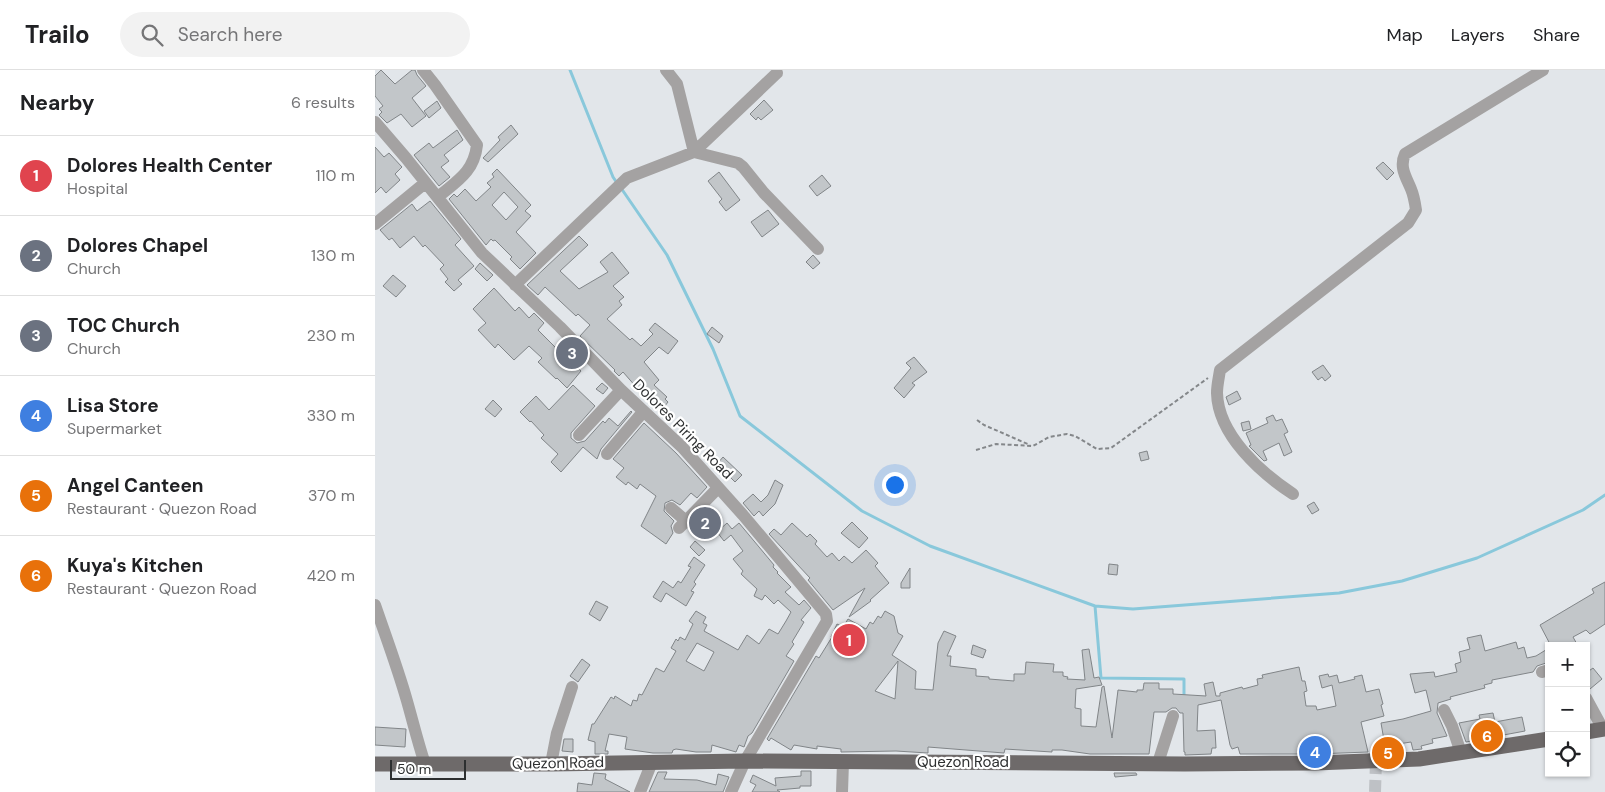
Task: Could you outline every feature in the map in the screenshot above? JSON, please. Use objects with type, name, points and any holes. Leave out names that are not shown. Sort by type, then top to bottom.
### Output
[{"type":"main road","points":[[1590,731],[1604,729]]},
{"type":"main road","name":"Quezon Road","points":[[375,764],[745,761],[1158,763],[1375,761],[1419,759],[1545,740]]},
{"type":"street","points":[[423,70],[477,145],[476,157],[469,170],[438,197]]},
{"type":"street","points":[[666,70],[677,84],[694,152]]},
{"type":"street","points":[[1293,494],[1272,480],[1235,442],[1222,418],[1217,394],[1220,370],[1408,223],[1416,210],[1412,192],[1403,171],[1402,160],[1405,154],[1543,70]]},
{"type":"street","points":[[515,285],[627,178],[694,152],[777,73]]},
{"type":"street","name":"Dolores Piring Road","points":[[377,128],[438,197],[482,254],[560,328],[643,412],[682,447],[826,614],[827,621],[745,761],[731,792]]},
{"type":"street","points":[[694,152],[738,163],[743,166],[764,193],[818,249]]},
{"type":"street","points":[[375,224],[425,183]]},
{"type":"street","points":[[579,436],[621,390]]},
{"type":"street","points":[[607,454],[643,412]]},
{"type":"street","points":[[671,508],[683,525],[718,488]]},
{"type":"street","points":[[375,605],[407,700],[416,738],[425,764]]},
{"type":"street","points":[[551,764],[557,733],[572,687]]},
{"type":"street","points":[[1590,705],[1604,729]]},
{"type":"street","points":[[1444,710],[1452,726],[1461,753]]},
{"type":"street","points":[[1158,763],[1173,716]]},
{"type":"street","points":[[640,792],[652,762]]},
{"type":"street","points":[[842,792],[843,762]]},
{"type":"path","points":[[976,450],[996,444],[1033,446],[1049,437],[1067,434],[1075,436],[1097,448],[1111,448],[1220,370]]},
{"type":"path","points":[[977,420],[984,425],[1033,446]]},
{"type":"building","points":[[381,70],[395,84],[412,70],[415,70],[426,86],[412,98],[426,116],[412,127],[401,114],[387,123],[379,115],[382,112],[379,109],[383,106],[375,96],[375,76]]},
{"type":"building","points":[[764,100],[773,110],[761,120],[758,117],[756,120],[750,114]]},
{"type":"building","points":[[437,101],[441,108],[429,118],[424,111]]},
{"type":"building","points":[[511,125],[518,134],[488,162],[483,158],[500,140],[498,137]]},
{"type":"building","points":[[457,130],[463,140],[444,155],[449,161],[441,167],[450,177],[439,186],[414,155],[429,143],[433,148]]},
{"type":"building","points":[[375,147],[384,157],[389,153],[402,167],[395,174],[400,180],[386,193],[381,187],[375,193]]},
{"type":"building","points":[[1383,162],[1394,173],[1387,180],[1376,168]]},
{"type":"building","points":[[497,169],[531,205],[525,211],[531,216],[516,232],[536,253],[520,269],[510,259],[512,257],[495,240],[491,239],[486,245],[449,199],[454,194],[457,197],[465,189],[476,201],[491,187],[487,183],[494,177],[492,174]],"holes":[[[504,192],[518,207],[506,220],[492,205]]]},
{"type":"building","points":[[719,172],[740,200],[726,211],[719,202],[722,199],[708,181]]},
{"type":"building","points":[[822,175],[831,186],[817,196],[809,186]]},
{"type":"building","points":[[430,201],[461,239],[455,245],[474,266],[458,280],[462,284],[454,291],[445,282],[448,279],[440,269],[444,265],[425,245],[423,247],[414,236],[400,248],[392,238],[389,240],[380,230],[412,204],[417,211]]},
{"type":"building","points":[[768,210],[779,224],[762,237],[751,222]]},
{"type":"building","points":[[579,236],[588,245],[560,271],[579,289],[608,272],[600,262],[612,252],[629,273],[613,286],[624,297],[619,301],[622,305],[607,319],[630,340],[632,338],[641,346],[653,334],[649,330],[655,323],[678,341],[668,354],[659,347],[644,362],[659,380],[654,385],[667,397],[665,399],[668,402],[661,411],[644,396],[623,372],[619,376],[580,336],[590,325],[578,314],[576,316],[545,287],[538,295],[527,285]]},
{"type":"building","points":[[813,255],[820,263],[813,269],[806,262]]},
{"type":"building","points":[[480,263],[493,275],[487,281],[475,269]]},
{"type":"building","points":[[393,275],[406,286],[396,297],[383,286]]},
{"type":"building","points":[[494,288],[515,311],[519,307],[529,318],[534,313],[544,323],[538,330],[559,351],[566,345],[580,360],[575,365],[581,371],[567,388],[538,362],[542,358],[529,346],[514,360],[498,344],[495,348],[478,330],[486,323],[473,309]]},
{"type":"building","points":[[712,327],[723,336],[719,343],[707,334]]},
{"type":"building","points":[[914,357],[927,372],[912,383],[915,385],[904,398],[894,388],[911,368],[906,363]]},
{"type":"building","points":[[1323,365],[1331,376],[1325,381],[1322,377],[1318,380],[1312,372]]},
{"type":"building","points":[[602,383],[608,388],[603,394],[596,389]]},
{"type":"building","points":[[573,385],[595,406],[571,433],[571,438],[577,443],[585,441],[603,421],[605,423],[609,418],[618,426],[632,412],[601,449],[597,459],[583,447],[561,472],[551,462],[558,454],[541,438],[544,435],[520,412],[536,396],[549,410]]},
{"type":"building","points":[[1237,391],[1241,399],[1229,405],[1226,397]]},
{"type":"building","points":[[493,400],[502,409],[495,417],[485,409]]},
{"type":"building","points":[[1273,415],[1276,421],[1282,419],[1288,432],[1284,434],[1292,452],[1284,456],[1279,443],[1263,451],[1267,460],[1264,461],[1249,446],[1251,445],[1246,433],[1268,423],[1266,418]]},
{"type":"building","points":[[1249,421],[1251,429],[1243,431],[1241,423]]},
{"type":"building","points":[[644,423],[676,453],[707,487],[697,498],[691,493],[680,505],[672,500],[665,503],[664,511],[674,521],[671,526],[673,533],[666,544],[641,526],[656,496],[640,484],[637,489],[628,482],[626,485],[616,477],[624,468],[613,459]]},
{"type":"building","points":[[1147,451],[1149,459],[1141,461],[1139,453]]},
{"type":"building","points":[[723,457],[742,475],[735,482],[717,464]]},
{"type":"building","points":[[775,480],[783,485],[775,504],[763,516],[759,511],[754,516],[743,503],[753,494],[761,502],[768,495]]},
{"type":"building","points":[[1314,502],[1319,510],[1312,514],[1307,506]]},
{"type":"building","points":[[852,522],[868,538],[859,548],[841,533]]},
{"type":"building","points":[[727,523],[732,529],[739,523],[774,565],[773,567],[777,573],[791,587],[785,592],[799,605],[804,600],[811,608],[801,620],[804,622],[786,656],[794,661],[752,733],[748,736],[744,747],[739,745],[736,752],[712,745],[711,752],[676,749],[672,753],[653,753],[625,749],[627,737],[609,734],[605,751],[608,751],[608,754],[595,754],[595,742],[588,740],[592,724],[594,724],[611,697],[614,699],[615,696],[631,706],[633,700],[637,701],[639,694],[642,695],[656,668],[664,672],[676,651],[671,648],[676,639],[678,641],[680,637],[685,640],[693,624],[689,621],[696,611],[706,617],[703,623],[707,625],[704,631],[738,650],[747,635],[759,644],[769,629],[778,634],[791,612],[778,600],[774,604],[765,595],[762,600],[754,596],[757,589],[741,574],[743,571],[733,559],[743,551],[731,535],[724,541],[717,532]],"holes":[[[697,643],[714,652],[704,671],[686,661]]]},
{"type":"building","points":[[792,523],[807,537],[810,534],[817,541],[815,544],[827,557],[832,553],[839,561],[844,556],[852,563],[866,550],[878,563],[875,566],[889,583],[871,601],[849,617],[865,588],[833,610],[808,580],[810,578],[769,534],[774,529],[781,535]]},
{"type":"building","points":[[695,541],[705,550],[699,556],[690,547]]},
{"type":"building","points":[[694,557],[705,565],[694,582],[696,584],[691,591],[694,592],[686,606],[666,593],[661,602],[653,597],[663,581],[673,588],[678,581],[681,583],[691,567],[688,566]]},
{"type":"building","points":[[1109,564],[1118,565],[1117,575],[1108,574]]},
{"type":"building","points":[[910,568],[910,588],[901,588],[901,583]]},
{"type":"building","points":[[1605,582],[1605,624],[1590,634],[1586,630],[1573,637],[1576,642],[1549,642],[1540,625],[1594,593],[1592,589]]},
{"type":"building","points":[[596,601],[608,607],[600,621],[589,614]]},
{"type":"building","points":[[885,611],[894,616],[898,633],[903,636],[892,655],[916,671],[915,689],[933,690],[938,643],[944,631],[956,636],[947,656],[951,656],[950,666],[976,669],[976,676],[989,677],[989,679],[1014,681],[1014,674],[1025,674],[1026,662],[1054,664],[1053,672],[1063,672],[1063,676],[1068,677],[1067,679],[1085,680],[1082,650],[1089,649],[1094,678],[1099,677],[1102,685],[1076,689],[1075,708],[1081,709],[1081,726],[1096,727],[1102,687],[1104,686],[1112,738],[1118,690],[1137,692],[1137,690],[1143,690],[1144,683],[1159,683],[1159,689],[1173,689],[1173,694],[1206,696],[1204,684],[1213,682],[1216,696],[1220,696],[1220,693],[1258,685],[1257,679],[1263,678],[1262,675],[1299,667],[1302,681],[1305,681],[1307,691],[1304,692],[1306,706],[1316,706],[1317,710],[1336,706],[1332,685],[1322,688],[1319,676],[1328,674],[1329,677],[1337,675],[1339,683],[1362,675],[1366,692],[1379,689],[1384,716],[1361,722],[1368,752],[1240,754],[1238,747],[1232,749],[1230,745],[1221,700],[1198,705],[1197,731],[1215,730],[1216,748],[1212,748],[1211,754],[1185,755],[1183,713],[1180,713],[1176,708],[1166,712],[1154,712],[1149,754],[1090,754],[1062,750],[1052,750],[1052,752],[1005,749],[1004,753],[928,747],[928,753],[896,751],[841,752],[841,749],[817,746],[817,749],[794,745],[791,750],[771,738],[769,741],[767,739],[816,656],[819,658],[832,637],[837,624],[843,627],[848,619],[866,629],[870,622],[873,624],[878,616],[881,618]],"holes":[[[898,661],[895,699],[875,691]]]},
{"type":"building","points":[[1481,635],[1485,651],[1516,642],[1518,649],[1524,647],[1527,658],[1536,656],[1545,650],[1545,663],[1537,666],[1533,672],[1492,680],[1492,683],[1484,685],[1485,688],[1450,697],[1451,699],[1438,703],[1437,713],[1447,736],[1432,739],[1433,743],[1421,746],[1422,749],[1413,750],[1411,742],[1385,746],[1381,723],[1431,711],[1426,690],[1415,693],[1410,674],[1434,672],[1435,677],[1457,672],[1455,664],[1461,662],[1459,652],[1470,649],[1467,638]]},
{"type":"building","points":[[973,645],[986,650],[983,658],[971,654]]},
{"type":"building","points":[[582,659],[590,665],[578,682],[570,676]]},
{"type":"building","points":[[1593,668],[1602,679],[1590,689],[1590,687],[1590,670]]},
{"type":"building","points":[[1493,713],[1495,722],[1522,717],[1525,731],[1466,742],[1459,723],[1480,719],[1479,715]]},
{"type":"building","points":[[375,727],[406,729],[405,747],[375,745]]},
{"type":"building","points":[[564,739],[573,739],[573,752],[562,751]]},
{"type":"building","points":[[801,771],[811,771],[811,786],[777,790],[780,792],[752,792],[756,785],[750,782],[753,775],[776,786],[775,778],[801,776]]},
{"type":"building","points":[[658,772],[667,772],[664,779],[697,780],[716,785],[718,774],[729,777],[723,792],[649,792]]},
{"type":"building","points":[[594,773],[606,774],[605,779],[630,792],[577,792],[578,783],[592,785]]},
{"type":"building","points":[[1114,773],[1136,773],[1137,775],[1115,777]]},
{"type":"waterway","points":[[570,70],[617,183]]},
{"type":"waterway","points":[[621,188],[667,255],[713,349],[740,416],[862,511],[930,546],[1095,606],[1133,609],[1339,593],[1402,581],[1477,558],[1583,510],[1605,495]]},
{"type":"waterway","points":[[1095,606],[1101,678],[1184,679],[1184,699]]},
{"type":"tunnel","points":[[1375,792],[1376,761]]},
{"type":"place","name":"TOC Church","points":[[572,353]]},
{"type":"place","name":"Dolores Chapel","points":[[705,523]]},
{"type":"place","name":"Dolores Health Center","points":[[849,640]]},
{"type":"place","name":"Kuya's Kitchen","points":[[1487,736]]},
{"type":"place","name":"Lisa Store","points":[[1315,752]]},
{"type":"place","name":"Angel Canteen","points":[[1388,753]]}]
